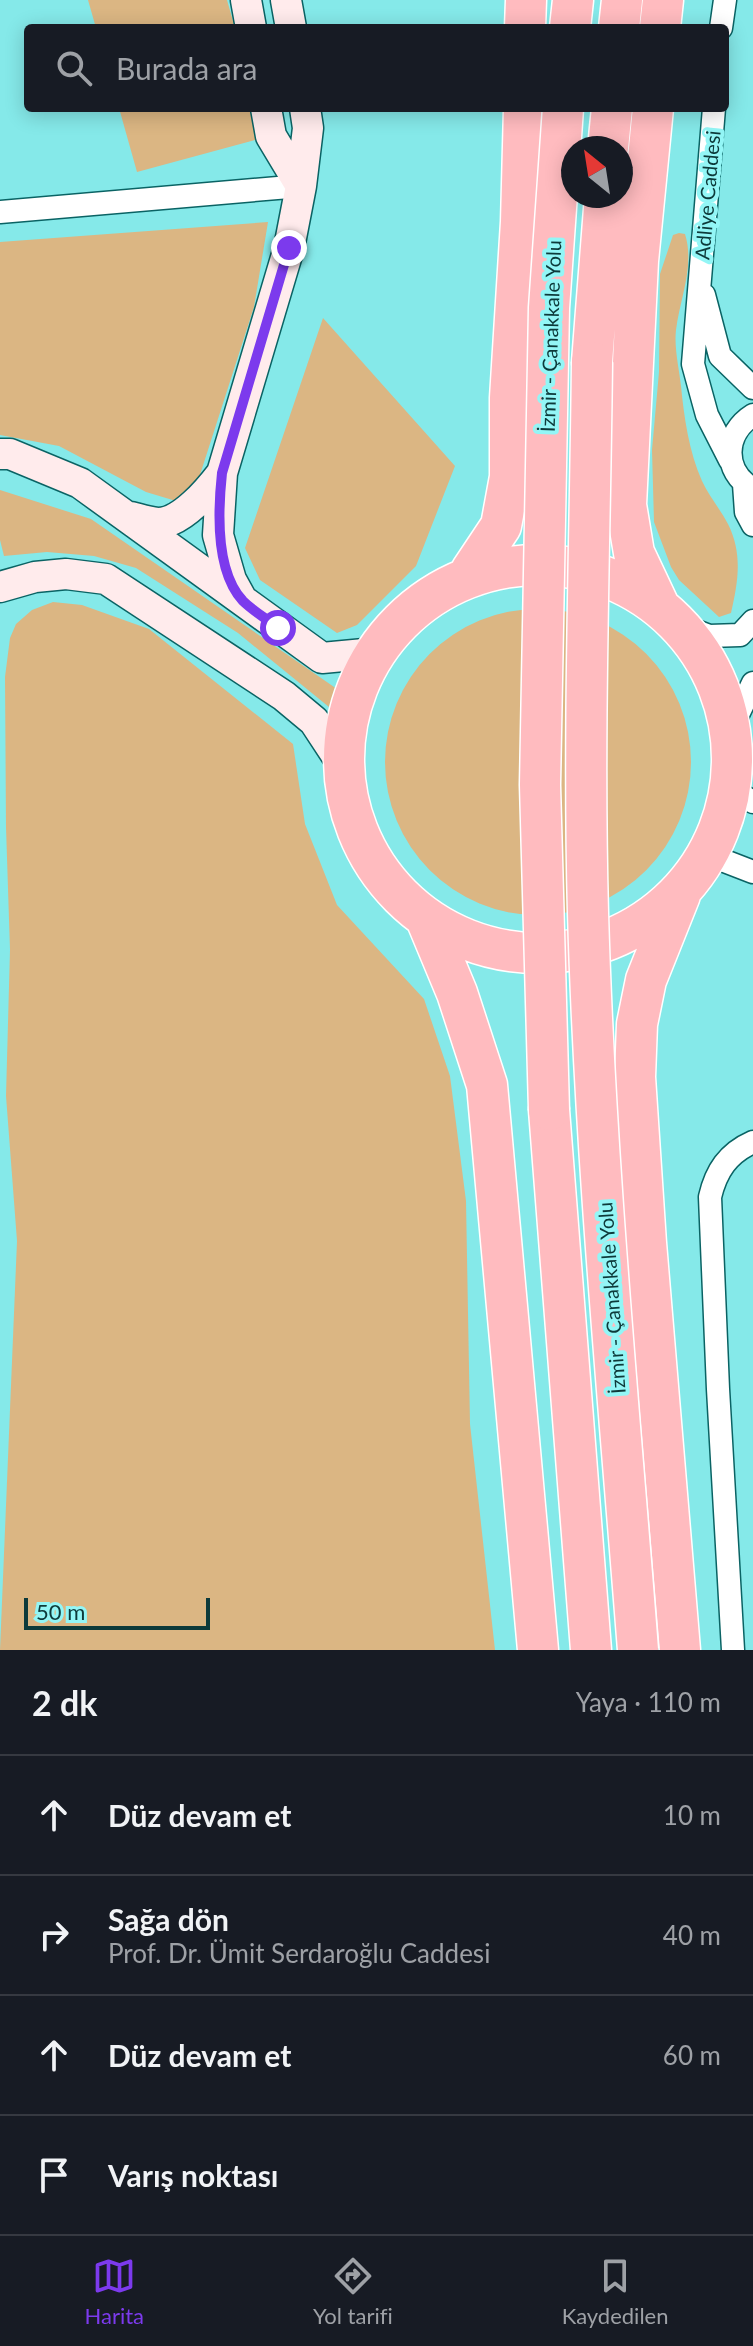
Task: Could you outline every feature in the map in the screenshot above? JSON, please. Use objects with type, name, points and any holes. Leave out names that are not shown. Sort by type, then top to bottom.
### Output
[{"type":"highway","points":[[525,24],[526,0]]},
{"type":"highway","points":[[570,24],[573,0]]},
{"type":"highway","points":[[619,24],[622,0]]},
{"type":"highway","points":[[660,24],[663,0]]},
{"type":"highway","points":[[524,112],[521,222],[510,398],[510,477],[501,526],[471,571],[435,593],[401,622],[375,653],[350,707],[343,765],[354,825],[383,879],[427,921],[479,945],[536,954],[593,946],[645,922],[681,895]]},
{"type":"highway","name":"İzmir - Çanakkale Yolu","points":[[563,112],[549,308],[540,785],[549,1110],[591,1650]]},
{"type":"highway","points":[[609,136],[612,112]]},
{"type":"highway","points":[[653,112],[631,370],[626,505],[634,553],[668,615],[707,662],[732,727],[741,795],[722,824],[709,855],[681,895],[646,980],[637,1024],[635,1077],[646,1243],[680,1650]]},
{"type":"highway","name":"İzmir - Çanakkale Yolu","points":[[604,208],[592,362],[586,781],[588,912],[595,1080],[638,1650]]},
{"type":"highway","points":[[471,571],[547,565],[606,577],[668,615]]},
{"type":"highway","points":[[427,921],[457,993],[487,1085],[538,1650]]},
{"type":"main road","points":[[246,0],[250,24]]},
{"type":"main road","points":[[286,0],[290,24]]},
{"type":"main road","points":[[267,112],[271,136],[301,186]]},
{"type":"main road","points":[[242,600],[231,580],[218,535],[222,473],[289,248],[301,186],[308,128],[306,112]]},
{"type":"main road","points":[[0,454],[10,454],[80,483],[322,658],[375,653]]},
{"type":"main road","points":[[131,517],[160,524],[195,504],[222,473]]},
{"type":"main road","points":[[0,587],[35,577],[66,574],[106,579],[284,696],[314,721],[343,765]]},
{"type":"street","points":[[722,24],[725,0]]},
{"type":"street","name":"Adliye Caddesi","points":[[714,112],[693,364],[707,415],[735,473],[749,486],[746,512],[753,525]]},
{"type":"street","points":[[0,212],[301,186]]},
{"type":"street","name":"Adliye Caddesi","points":[[700,282],[720,356],[753,388]]},
{"type":"street","points":[[730,460],[729,447],[733,435],[753,415]]},
{"type":"street","points":[[668,615],[709,636],[740,635],[753,621]]},
{"type":"street","points":[[732,727],[753,683]]},
{"type":"street","points":[[709,855],[753,872]]},
{"type":"street","points":[[733,1650],[710,1197],[720,1168],[738,1150],[753,1142]]},
{"type":"shaded area","points":[[88,0],[227,0],[234,24],[95,24]]},
{"type":"shaded area","points":[[120,112],[259,112],[266,137],[137,172]]},
{"type":"shaded area","points":[[268,222],[254,307],[198,481],[176,501],[146,492],[59,446],[0,435],[0,242]]},
{"type":"shaded area","points":[[685,234],[688,258],[678,318],[677,358],[690,446],[697,470],[728,524],[736,546],[737,579],[731,613],[719,617],[679,580],[654,522],[652,450],[659,372],[660,274],[673,235]]},
{"type":"shaded area","points":[[323,318],[455,466],[416,566],[357,625],[337,633],[260,580],[245,548]]},
{"type":"shaded area","points":[[0,490],[91,519],[337,689],[329,707],[238,633],[136,568],[94,556],[47,552],[4,556],[0,540]]},
{"type":"shaded area","points":[[53,602],[82,605],[149,629],[293,744],[305,824],[337,905],[424,999],[450,1076],[466,1201],[470,1424],[495,1650],[0,1650],[17,1241],[6,1096],[10,950],[5,677],[10,638],[16,624],[32,610]]},
{"type":"shaded area","points":[[538,609],[568,612],[597,621],[623,635],[646,654],[665,677],[679,703],[688,732],[691,762],[688,792],[679,821],[665,847],[646,870],[623,889],[597,903],[568,912],[538,915],[508,912],[479,903],[453,889],[430,870],[411,847],[397,821],[388,792],[385,762],[388,732],[397,703],[411,677],[430,654],[453,635],[479,621],[508,612]]},
{"type":"route","points":[[278,628],[242,600],[231,580],[218,535],[218,506],[222,473],[289,248]]}]
